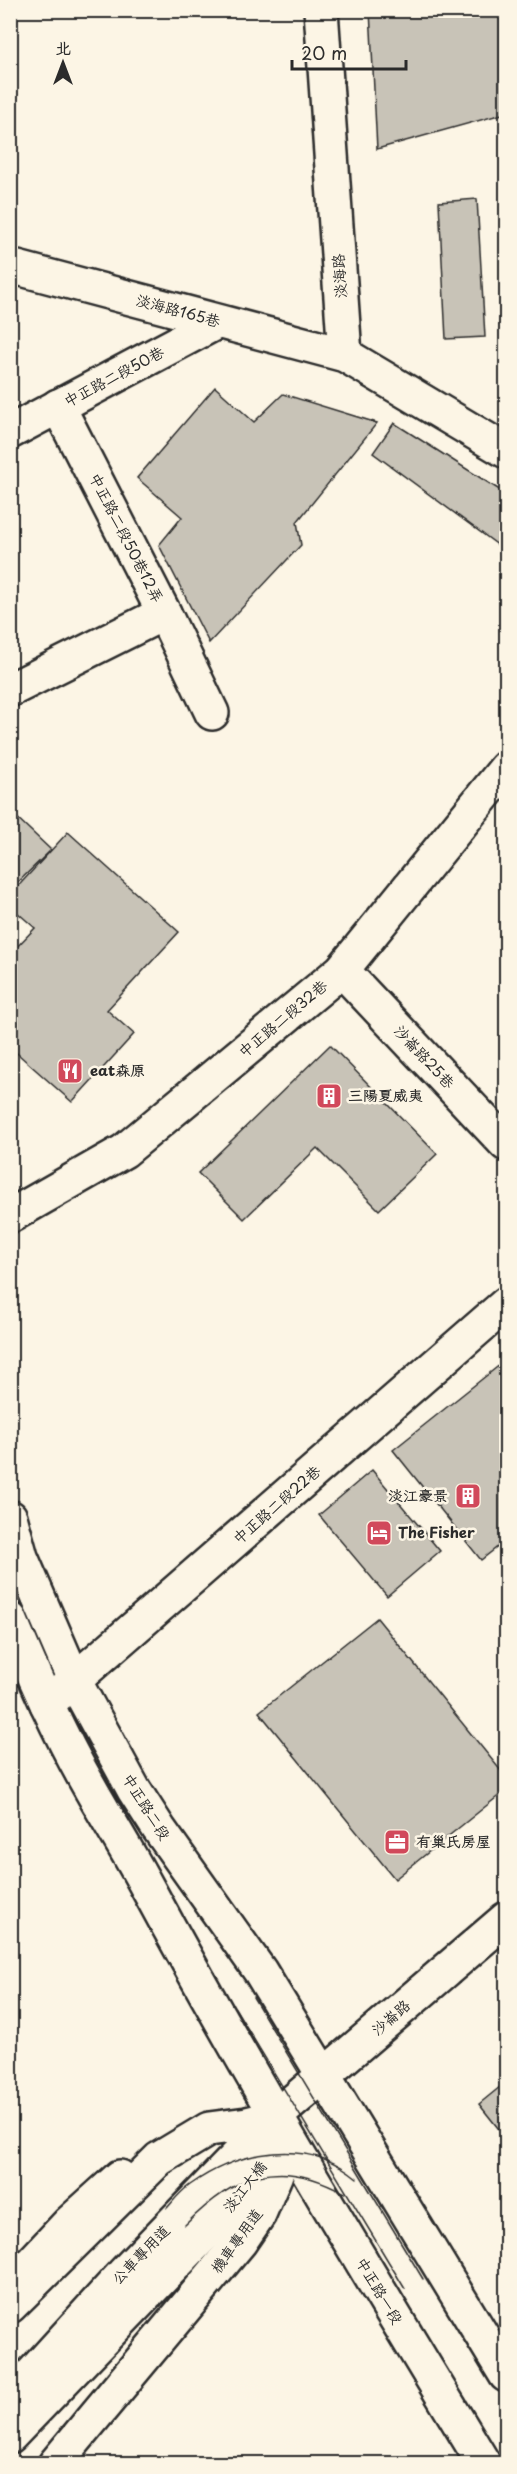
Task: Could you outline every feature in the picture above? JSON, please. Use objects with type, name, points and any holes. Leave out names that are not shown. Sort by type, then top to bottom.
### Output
[{"type":"main road","name":"淡海路","points":[[321,10],[345,355]]},
{"type":"main road","name":"淡海路165巷","points":[[10,266],[345,355]]},
{"type":"main road","name":"中正路二段50巷","points":[[10,432],[217,322]]},
{"type":"main road","points":[[345,355],[507,451]]},
{"type":"main road","name":"中正路二段50巷12弄","points":[[10,690],[164,613],[58,406]]},
{"type":"main road","points":[[164,613],[212,713]]},
{"type":"main road","name":"中正路二段32巷","points":[[10,1216],[124,1151],[342,970],[507,768]]},
{"type":"main road","name":"沙崙路25巷","points":[[342,970],[507,1144]]},
{"type":"main road","name":"中正路二段22巷","points":[[47,1704],[507,1305]]},
{"type":"main road","name":"中正路二段","points":[[10,1516],[21,1557],[75,1682],[134,1790],[260,1971],[324,2075]]},
{"type":"main road","points":[[10,1619],[47,1704],[88,1785],[275,2117]]},
{"type":"main road","name":"沙崙路","points":[[275,2117],[507,1919]]},
{"type":"main road","points":[[324,2075],[507,2375]]},
{"type":"main road","points":[[10,2286],[69,2223],[151,2149],[204,2119],[238,2110],[275,2117]]},
{"type":"main road","points":[[10,2306],[159,2160],[209,2129],[247,2124],[275,2117]]},
{"type":"main road","name":"公車專用道","points":[[10,2398],[123,2274],[275,2117]]},
{"type":"main road","name":"淡江大橋","points":[[10,2436],[224,2214],[272,2151],[275,2117]]},
{"type":"main road","name":"機車專用道","points":[[55,2463],[240,2242],[259,2214],[282,2152],[275,2117]]},
{"type":"main road","name":"中正路一段","points":[[275,2117],[484,2463]]},
{"type":"building","points":[[370,10],[506,10],[506,113],[377,149]]},
{"type":"building","points":[[477,199],[485,337],[446,339],[439,202]]},
{"type":"building","points":[[215,387],[254,422],[283,394],[377,423],[297,522],[301,545],[209,643],[159,545],[182,517],[137,478]]},
{"type":"building","points":[[394,423],[506,494],[506,551],[373,453]]},
{"type":"building","points":[[10,811],[51,850],[10,890]]},
{"type":"building","points":[[68,832],[179,932],[107,1010],[134,1034],[72,1102],[10,1047],[10,954],[35,928],[10,906],[10,895]]},
{"type":"building","name":"三陽夏威夷","points":[[330,1045],[437,1154],[379,1210],[317,1148],[244,1219],[198,1173]]},
{"type":"building","name":"淡江豪景","points":[[506,1360],[506,1546],[504,1542],[481,1560],[393,1450]]},
{"type":"building","name":"The Fisher","points":[[372,1470],[440,1551],[387,1596],[319,1515]]},
{"type":"building","points":[[377,1618],[506,1777],[506,1790],[395,1879],[259,1712]]},
{"type":"building","points":[[506,2082],[506,2138],[479,2104]]},
{"type":"tram line","points":[[253,1997],[423,2279]]},
{"type":"tram line","points":[[235,2008],[405,2289]]},
{"type":"tram line","points":[[167,2208],[187,2187],[209,2173],[230,2163],[274,2153],[296,2153],[317,2157],[338,2165],[357,2178]]},
{"type":"tram line","points":[[185,2225],[222,2193],[259,2176],[278,2173],[299,2175],[345,2193]]},
{"type":"place","name":"eat森原","points":[[70,1071]]},
{"type":"place","name":"三陽夏威夷","points":[[329,1096]]},
{"type":"place","name":"淡江豪景","points":[[468,1496]]},
{"type":"place","name":"The Fisher","points":[[379,1533]]},
{"type":"place","name":"有巢氏房屋","points":[[397,1842]]}]
